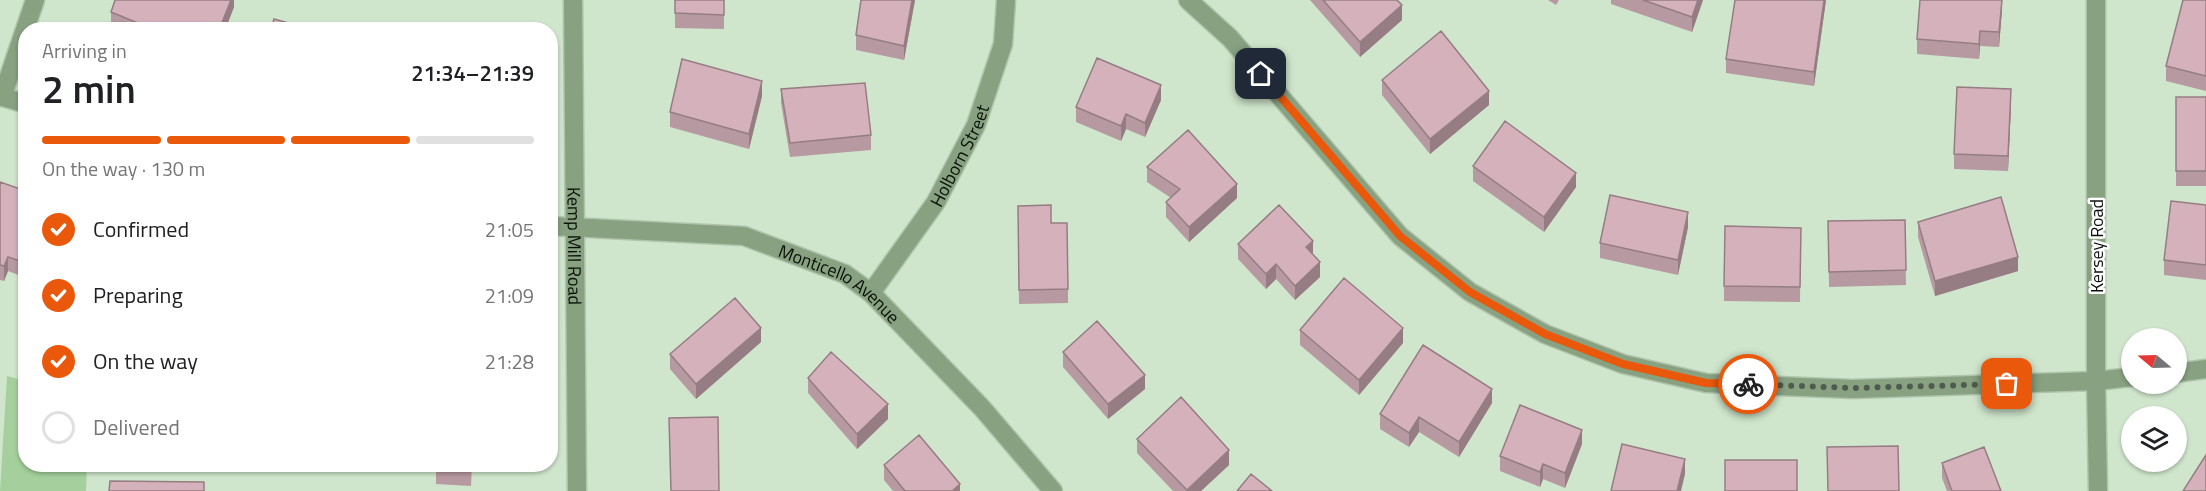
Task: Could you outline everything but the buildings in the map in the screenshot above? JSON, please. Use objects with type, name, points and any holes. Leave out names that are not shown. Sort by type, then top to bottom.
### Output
[{"type":"street","points":[[27,22],[35,0]]},
{"type":"street","name":"Kemp Mill Road","points":[[573,0],[578,491]]},
{"type":"street","name":"Holborn Street","points":[[871,293],[936,202],[976,125],[1003,44],[1006,0]]},
{"type":"street","points":[[1188,0],[1230,38],[1400,236],[1470,292],[1545,334],[1623,364],[1706,383],[1853,388],[2121,379]]},
{"type":"street","name":"Kersey Road","points":[[2096,0],[2098,491]]},
{"type":"street","points":[[18,48],[1,96],[18,101]]},
{"type":"street","name":"Monticello Avenue","points":[[558,226],[744,236],[845,274],[871,293],[982,408],[1053,491]]},
{"type":"street","points":[[2187,372],[2206,369]]},
{"type":"green space","points":[[7,376],[18,379],[18,472],[87,472],[86,491],[0,491]]},
{"type":"way so far","points":[[1748,384],[1853,388],[2007,384]]},
{"type":"route","points":[[1261,74],[1400,236],[1470,292],[1545,334],[1623,364],[1706,383],[1748,384]]}]
